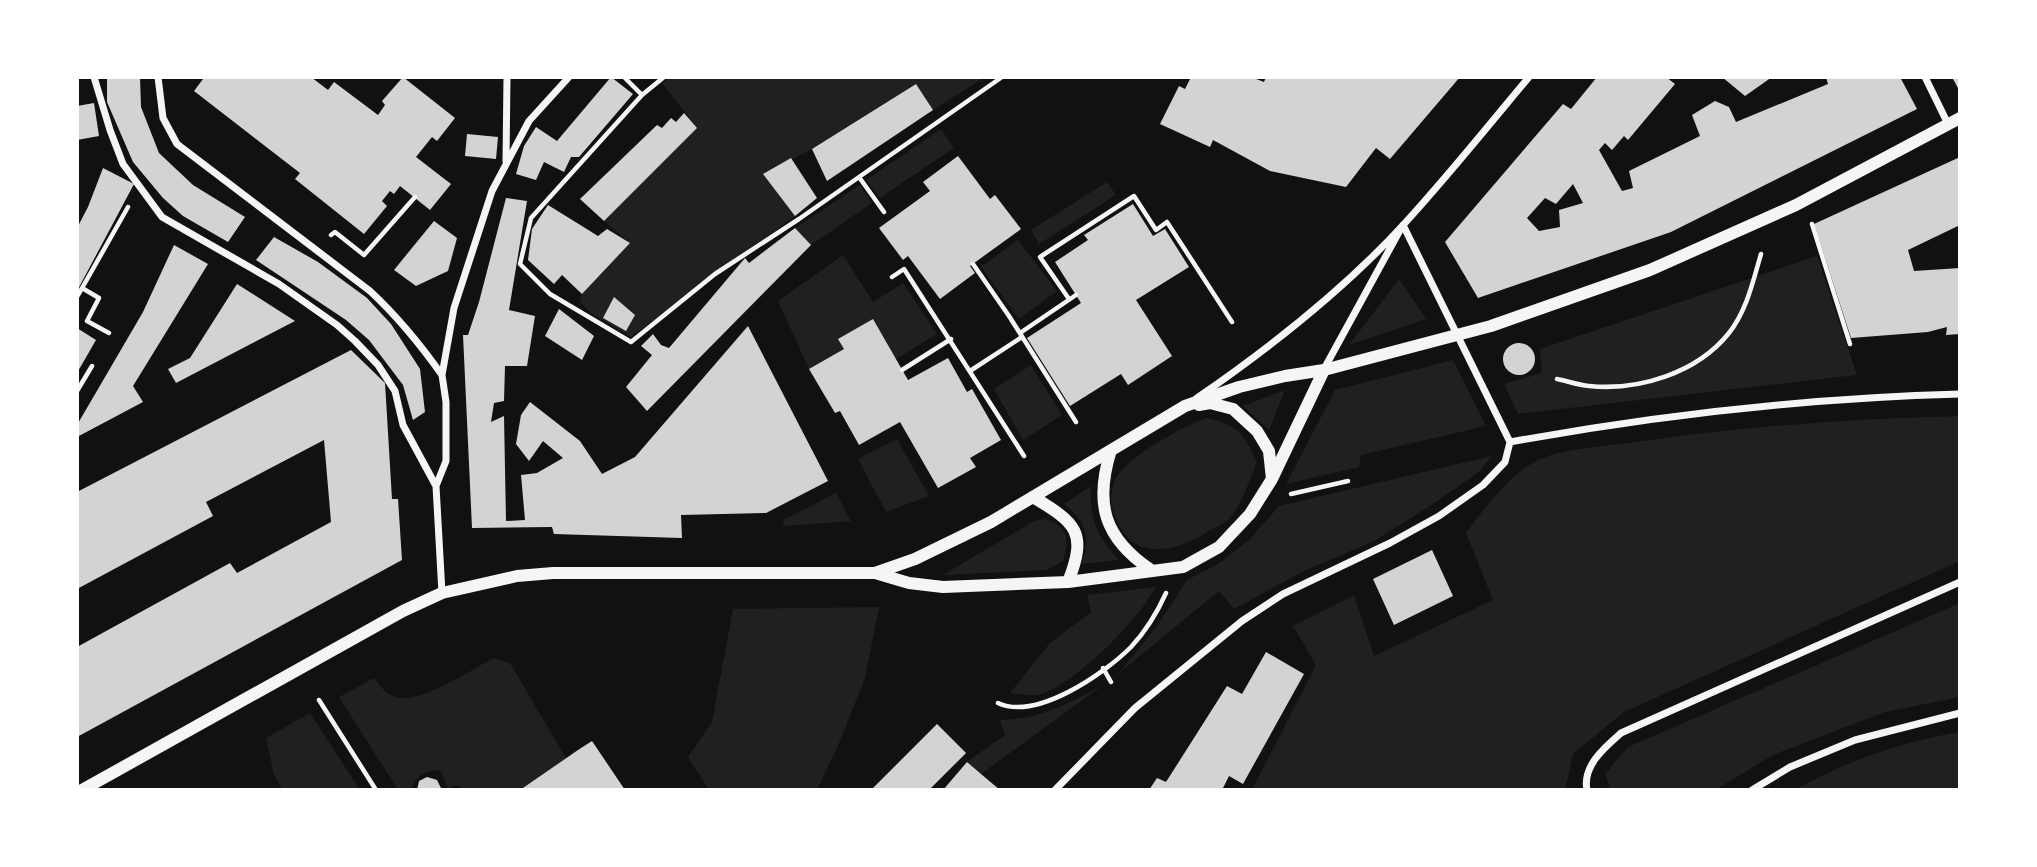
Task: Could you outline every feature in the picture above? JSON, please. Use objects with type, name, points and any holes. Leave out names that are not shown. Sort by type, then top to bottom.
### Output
[{"type":"street","points":[[94,77],[123,164],[162,217],[279,284],[337,325],[378,365],[395,391],[403,425],[436,486]]},
{"type":"street","points":[[158,77],[163,118],[177,144],[370,291],[419,342],[442,375]]},
{"type":"street","points":[[506,165],[507,77]]},
{"type":"street","points":[[442,593],[436,486],[446,461],[446,402],[442,375],[454,308],[492,191],[529,121],[569,77]]},
{"type":"street","points":[[875,573],[915,559],[991,522],[1185,406],[1282,336],[1332,293],[1403,225],[1529,77]]},
{"type":"street","points":[[1185,406],[1239,387],[1324,370],[1491,327],[1650,270],[1806,201],[1954,121],[1925,77]]},
{"type":"street","points":[[1055,790],[1135,708],[1242,621],[1283,594],[1391,543],[1439,516],[1483,485],[1505,462],[1510,442],[1403,225]]},
{"type":"street","points":[[82,790],[364,632],[442,593],[517,576],[553,573],[875,573],[909,583],[943,587],[1068,582],[1182,567],[1219,547],[1250,514],[1272,479],[1324,370],[1403,225]]},
{"type":"street","points":[[1510,442],[1587,427],[1684,414],[1872,396],[1960,394]]},
{"type":"street","points":[[1185,406],[1210,404],[1233,409],[1256,431],[1269,451],[1272,479]]},
{"type":"street","points":[[1111,450],[1104,471],[1102,497],[1107,524],[1130,556],[1151,570]]},
{"type":"street","points":[[1033,497],[1056,511],[1073,526],[1079,543],[1068,582]]},
{"type":"street","points":[[1587,790],[1586,783],[1596,755],[1621,733],[1960,582]]},
{"type":"street","points":[[1752,790],[1790,767],[1855,740],[1960,713]]},
{"type":"path","points":[[624,77],[642,95]]},
{"type":"path","points":[[664,77],[642,95],[531,218],[520,264],[550,294],[631,342],[715,274],[1002,77]]},
{"type":"path","points":[[859,177],[884,212]]},
{"type":"path","points":[[77,297],[140,185]]},
{"type":"path","points":[[1069,299],[1040,257],[1135,196],[1156,230],[1167,222],[1232,322]]},
{"type":"path","points":[[317,252],[335,232],[364,256],[415,198]]},
{"type":"path","points":[[1810,220],[1850,344]]},
{"type":"path","points":[[1557,379],[1588,386],[1646,382],[1682,371],[1705,358],[1730,332],[1746,303],[1761,254]]},
{"type":"path","points":[[973,264],[1076,422]]},
{"type":"path","points":[[892,277],[904,269],[1024,456]]},
{"type":"path","points":[[82,288],[99,298],[87,321],[109,333]]},
{"type":"path","points":[[970,371],[1076,295]]},
{"type":"path","points":[[902,370],[951,339]]},
{"type":"path","points":[[77,391],[92,366]]},
{"type":"path","points":[[1286,495],[1348,481]]},
{"type":"path","points":[[998,703],[1026,708],[1067,693],[1129,649],[1155,617],[1168,590]]},
{"type":"path","points":[[1103,668],[1111,682]]},
{"type":"path","points":[[319,700],[376,790]]},
{"type":"shaded area","points":[[670,77],[985,77],[933,110],[916,84],[812,149],[763,174],[795,216],[631,337],[591,313],[580,302],[582,294],[630,243],[604,221],[697,128],[662,83]]},
{"type":"shaded area","points":[[941,129],[954,148],[880,198],[866,180]]},
{"type":"shaded area","points":[[1107,182],[1116,195],[1039,244],[1031,230]]},
{"type":"shaded area","points":[[860,185],[872,203],[811,245],[795,228]]},
{"type":"shaded area","points":[[1018,240],[1057,291],[1019,319],[981,267]]},
{"type":"shaded area","points":[[843,255],[873,302],[903,283],[937,334],[896,359],[844,349],[809,369],[778,301]]},
{"type":"shaded area","points":[[1817,256],[1857,375],[1518,414],[1504,384],[1542,373],[1540,349]]},
{"type":"shaded area","points":[[1399,279],[1426,319],[1349,345]]},
{"type":"shaded area","points":[[1453,360],[1486,426],[1361,455],[1359,467],[1286,484],[1335,390]]},
{"type":"shaded area","points":[[1031,365],[1062,415],[1023,440],[994,389]]},
{"type":"shaded area","points":[[1285,390],[1269,430],[1243,406]]},
{"type":"shaded area","points":[[1960,416],[1960,561],[1624,712],[1573,754],[1565,790],[1252,790],[1316,665],[1293,626],[1354,595],[1374,656],[1493,600],[1466,533],[1503,487],[1538,460],[1582,448],[1717,432],[1838,421]]},
{"type":"shaded area","points":[[1207,418],[1227,424],[1239,432],[1257,462],[1233,514],[1196,538],[1170,548],[1156,549],[1132,542],[1113,513],[1111,494],[1115,480],[1130,462],[1142,453],[1170,435]]},
{"type":"shaded area","points":[[897,439],[929,496],[886,512],[858,459]]},
{"type":"shaded area","points":[[1492,456],[1480,471],[1374,541],[1302,572],[1234,609],[1219,591],[1119,673],[1157,626],[1187,580],[1218,564],[1250,539],[1279,506]]},
{"type":"shaded area","points":[[1091,486],[1096,526],[1119,560],[1082,564],[1086,546],[1085,531],[1078,517],[1064,504]]},
{"type":"shaded area","points":[[836,493],[851,521],[783,524],[784,520]]},
{"type":"shaded area","points":[[1045,519],[1063,530],[1066,540],[1063,561],[1047,570],[943,575],[1034,521]]},
{"type":"shaded area","points":[[1155,587],[1121,633],[1068,680],[1037,695],[1010,693],[1050,643],[1091,612],[1087,595]]},
{"type":"shaded area","points":[[1960,603],[1960,697],[1885,712],[1773,755],[1715,790],[1611,790],[1605,774],[1628,747]]},
{"type":"shaded area","points":[[879,607],[865,678],[817,790],[709,790],[688,757],[712,722],[733,609]]},
{"type":"shaded area","points":[[494,658],[510,663],[566,758],[520,790],[465,790],[458,785],[448,788],[440,770],[422,775],[411,790],[398,790],[339,697],[374,678],[385,691],[395,697],[421,695],[448,684]]},
{"type":"shaded area","points":[[1103,685],[981,774],[967,762],[1005,735],[1000,720],[1041,713]]},
{"type":"shaded area","points":[[310,713],[360,790],[283,790],[274,775],[266,738]]},
{"type":"shaded area","points":[[1960,732],[1960,790],[1794,790],[1833,770],[1875,754]]},
{"type":"building","points":[[107,77],[140,77],[141,107],[159,153],[193,185],[245,217],[228,242],[183,216],[163,198],[133,162],[107,102]]},
{"type":"building","points":[[200,77],[311,77],[328,90],[334,82],[378,115],[385,105],[382,101],[403,77],[455,118],[437,141],[432,137],[416,157],[451,184],[430,210],[400,186],[394,194],[390,191],[382,201],[387,206],[364,234],[295,179],[300,173],[194,91],[203,79]]},
{"type":"building","points":[[611,77],[633,94],[579,157],[571,157],[564,172],[544,162],[536,180],[516,174],[524,146],[536,127],[557,141]]},
{"type":"building","points":[[1191,77],[1251,77],[1264,82],[1266,77],[1460,77],[1390,159],[1376,148],[1346,187],[1270,171],[1213,140],[1210,147],[1160,124],[1179,86],[1185,89]]},
{"type":"building","points":[[1597,77],[1666,77],[1675,84],[1628,140],[1624,136],[1612,150],[1605,143],[1599,150],[1622,191],[1633,188],[1629,171],[1700,136],[1692,115],[1715,101],[1729,107],[1736,122],[1828,84],[1826,77],[1900,77],[1917,109],[1671,232],[1478,298],[1445,242],[1563,104],[1571,109]],"holes":[[[1573,184],[1583,203],[1559,210],[1560,227],[1539,231],[1527,218],[1545,198],[1556,204]]]},
{"type":"building","points":[[1722,77],[1772,77],[1745,96]]},
{"type":"building","points":[[1952,77],[1960,77],[1960,92]]},
{"type":"building","points":[[916,84],[933,110],[827,181],[812,149]]},
{"type":"building","points":[[94,103],[99,136],[77,140],[77,106]]},
{"type":"building","points":[[684,113],[697,128],[604,221],[580,199],[657,125],[662,128],[671,118],[676,122]]},
{"type":"building","points":[[467,134],[498,137],[496,159],[465,156]]},
{"type":"building","points":[[958,156],[990,199],[995,195],[1021,229],[970,266],[975,273],[940,299],[908,256],[903,260],[879,228],[930,191],[923,182]]},
{"type":"building","points":[[1960,157],[1960,225],[1908,250],[1914,271],[1960,268],[1960,334],[1946,335],[1947,327],[1928,332],[1851,338],[1814,224]]},
{"type":"building","points":[[791,158],[817,198],[795,216],[763,174]]},
{"type":"building","points":[[103,168],[134,184],[77,291],[77,228]]},
{"type":"building","points":[[506,198],[527,201],[509,310],[535,316],[527,366],[505,366],[504,401],[494,403],[491,422],[504,416],[506,521],[525,520],[521,475],[537,473],[563,458],[543,441],[529,461],[516,444],[521,415],[530,402],[580,441],[602,474],[635,457],[748,326],[828,481],[766,513],[681,515],[682,538],[554,534],[552,527],[472,528],[463,335],[468,335],[479,302]]},
{"type":"building","points":[[1133,204],[1153,236],[1165,229],[1189,267],[1136,300],[1172,356],[1128,385],[1121,374],[1070,406],[1027,338],[1081,303],[1055,262],[1088,240],[1084,235]]},
{"type":"building","points":[[548,205],[598,236],[607,229],[630,243],[582,294],[562,275],[554,284],[528,260],[532,229]]},
{"type":"building","points":[[434,221],[457,238],[448,271],[416,286],[394,270]]},
{"type":"building","points":[[795,228],[811,245],[647,411],[626,387],[652,355],[641,346],[653,334],[661,345],[669,348],[745,258],[749,263]]},
{"type":"building","points":[[274,237],[318,262],[367,298],[391,324],[420,369],[425,412],[413,420],[403,385],[369,340],[346,320],[256,260]]},
{"type":"building","points":[[174,245],[208,264],[133,386],[143,402],[77,437],[77,425],[143,312]]},
{"type":"building","points":[[237,284],[295,321],[176,383],[168,369],[190,358]]},
{"type":"building","points":[[614,297],[635,315],[626,331],[603,318]]},
{"type":"building","points":[[559,309],[594,336],[582,360],[545,336]]},
{"type":"building","points":[[873,319],[908,380],[948,358],[967,392],[972,389],[1001,440],[970,458],[976,467],[938,488],[900,422],[859,445],[840,411],[835,413],[809,369],[844,349],[838,339]]},
{"type":"building","points":[[77,328],[96,340],[77,373]]},
{"type":"building","points":[[1519,343],[1530,348],[1535,359],[1530,370],[1519,375],[1508,370],[1503,359],[1508,348]]},
{"type":"building","points":[[351,350],[385,383],[392,499],[398,499],[402,560],[77,737],[77,647],[230,563],[237,573],[331,522],[324,440],[206,502],[213,516],[77,589],[77,492]]},
{"type":"building","points":[[1432,550],[1453,596],[1394,625],[1373,579]]},
{"type":"building","points":[[1266,652],[1304,674],[1243,784],[1229,776],[1222,790],[1149,790],[1157,778],[1166,782],[1227,686],[1242,694]]},
{"type":"building","points":[[937,724],[966,753],[929,790],[871,790]]},
{"type":"building","points":[[592,741],[625,790],[520,790],[578,750]]},
{"type":"building","points":[[967,762],[981,774],[1000,790],[943,790]]},
{"type":"building","points":[[427,777],[437,780],[442,790],[417,790],[419,781]]}]
